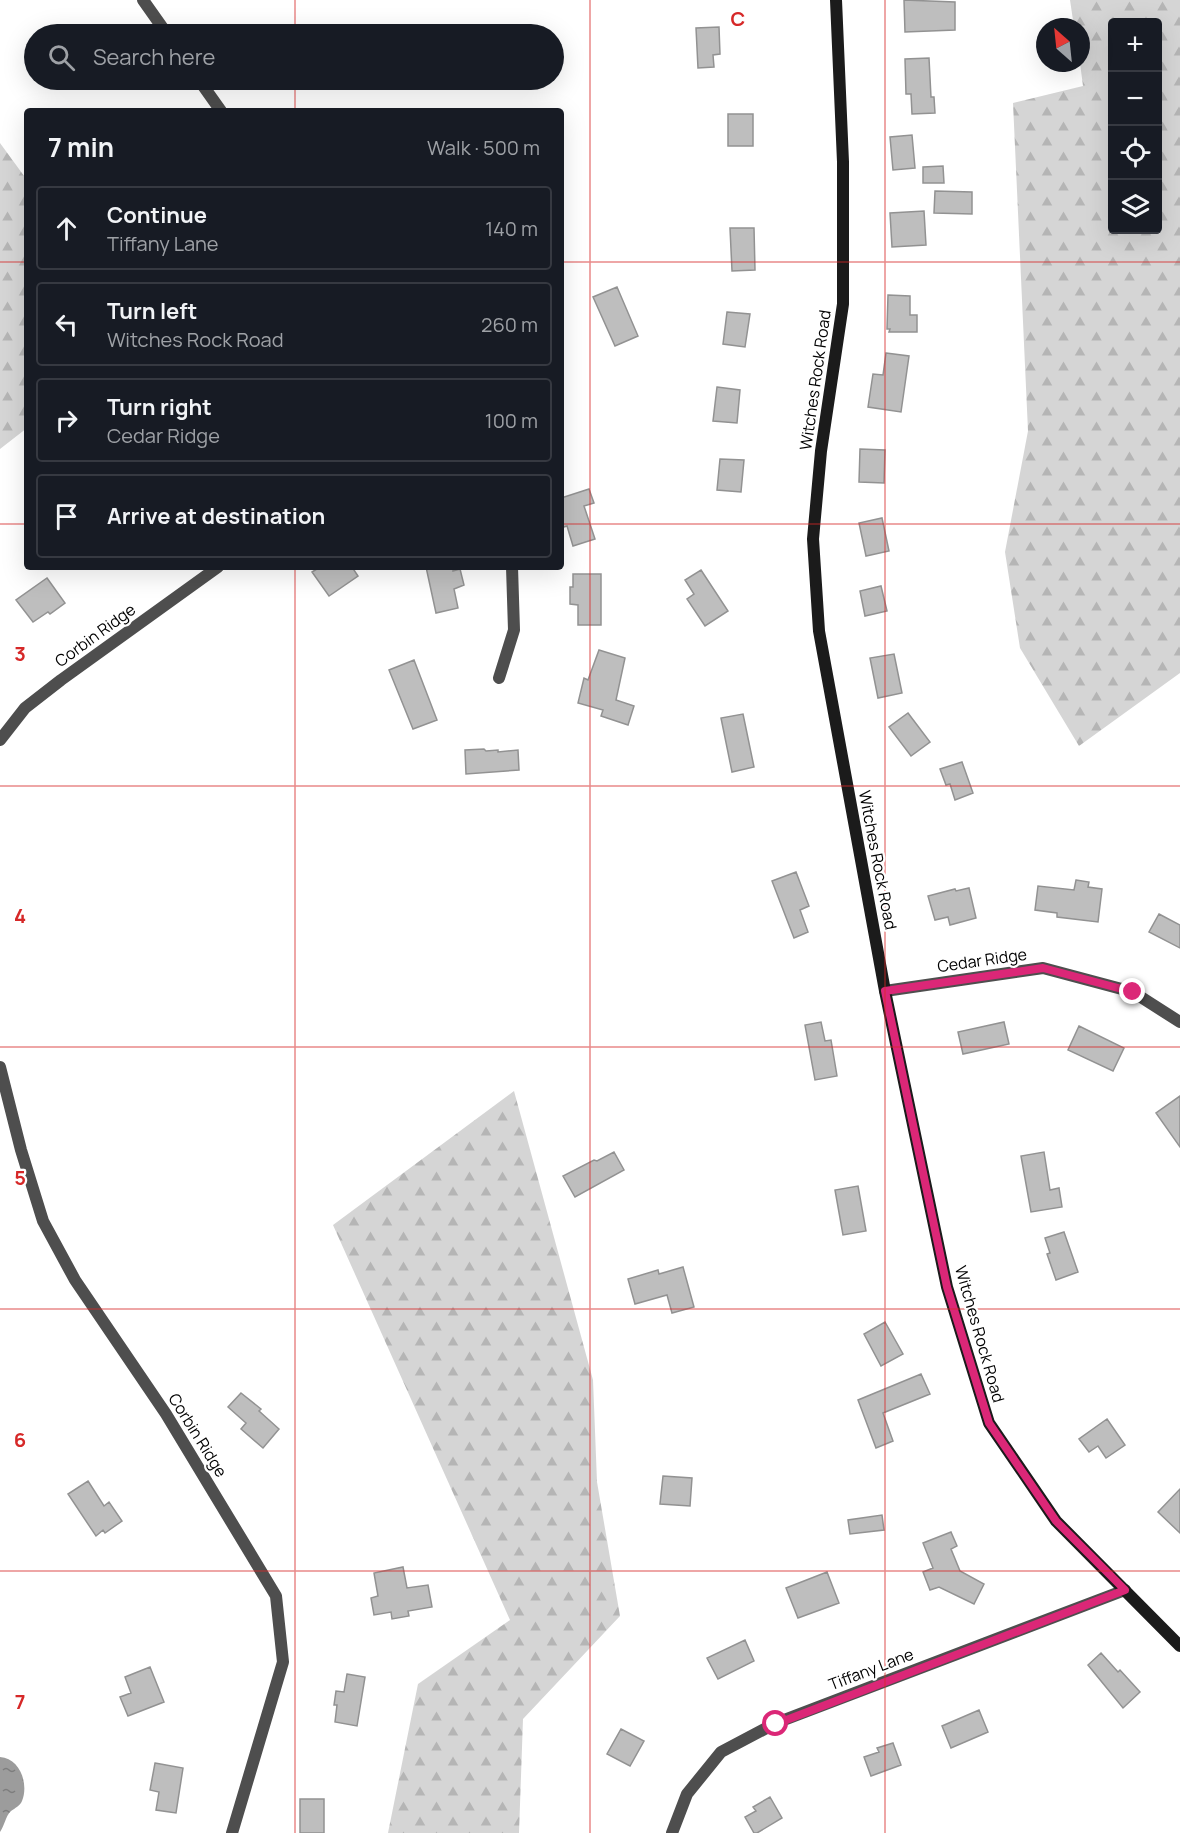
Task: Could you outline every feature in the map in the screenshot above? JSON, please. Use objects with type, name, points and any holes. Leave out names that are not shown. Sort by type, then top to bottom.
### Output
[{"type":"street","points":[[142,0],[160,24]]},
{"type":"street","name":"Witches Rock Road","points":[[836,0],[843,162],[843,304],[821,450],[813,539],[819,631],[885,991],[947,1287],[989,1423],[1056,1521],[1180,1647]]},
{"type":"street","points":[[206,90],[219,108]]},
{"type":"street","name":"Corbin Ridge","points":[[0,740],[25,708],[214,570]]},
{"type":"street","points":[[499,678],[514,630],[512,570]]},
{"type":"street","name":"Cedar Ridge","points":[[885,991],[1043,968],[1133,992],[1180,1022]]},
{"type":"street","name":"Corbin Ridge","points":[[0,1067],[21,1150],[43,1221],[75,1280],[166,1414],[276,1596],[283,1662],[232,1833]]},
{"type":"street","name":"Tiffany Lane","points":[[672,1833],[687,1794],[722,1752],[776,1724],[1125,1590]]},
{"type":"green space","points":[[1070,0],[1180,0],[1180,673],[1079,746],[1020,648],[1005,552],[1028,431],[1013,103],[1083,86],[1081,72],[1090,72],[1090,18],[1073,18]]},
{"type":"green space","points":[[0,143],[24,176],[24,430],[0,449]]},
{"type":"green space","points":[[514,1091],[593,1380],[597,1482],[620,1616],[523,1719],[519,1833],[388,1833],[418,1684],[510,1620],[333,1225]]},
{"type":"water","points":[[0,1757],[7,1758],[18,1767],[23,1780],[24,1794],[19,1806],[9,1813],[0,1832]]},
{"type":"building","points":[[904,0],[955,2],[955,30],[905,32]]},
{"type":"building","points":[[719,27],[720,54],[713,55],[714,67],[698,68],[696,28]]},
{"type":"building","points":[[929,58],[931,97],[934,97],[935,113],[912,114],[911,94],[906,94],[905,59]]},
{"type":"building","points":[[728,114],[753,114],[753,146],[728,146]]},
{"type":"building","points":[[912,135],[915,168],[893,170],[890,137]]},
{"type":"building","points":[[943,166],[944,183],[923,183],[923,167]]},
{"type":"building","points":[[935,191],[972,192],[972,214],[934,213]]},
{"type":"building","points":[[924,211],[926,245],[892,247],[890,213]]},
{"type":"building","points":[[730,228],[754,228],[755,270],[732,271]]},
{"type":"building","points":[[617,287],[638,336],[615,346],[593,297]]},
{"type":"building","points":[[888,295],[910,296],[910,315],[917,315],[917,332],[889,332],[890,329],[887,329]]},
{"type":"building","points":[[727,312],[750,314],[745,347],[723,344]]},
{"type":"building","points":[[886,353],[909,356],[901,412],[868,407],[873,374],[883,375]]},
{"type":"building","points":[[717,387],[740,390],[737,423],[713,421]]},
{"type":"building","points":[[860,449],[885,450],[884,483],[859,482]]},
{"type":"building","points":[[720,459],[744,460],[741,492],[717,490]]},
{"type":"building","points":[[589,489],[594,503],[584,506],[595,539],[573,546],[567,526],[564,527],[564,497]]},
{"type":"building","points":[[882,518],[889,551],[866,556],[859,523]]},
{"type":"building","points":[[315,570],[354,570],[358,576],[329,596],[312,572]]},
{"type":"building","points":[[427,570],[460,570],[464,585],[454,589],[458,608],[436,613]]},
{"type":"building","points":[[701,570],[728,611],[705,626],[687,599],[694,594],[685,580]]},
{"type":"building","points":[[573,574],[601,574],[601,625],[578,625],[578,605],[570,604]]},
{"type":"building","points":[[47,578],[65,603],[50,614],[48,612],[33,622],[16,600]]},
{"type":"building","points":[[881,586],[887,611],[865,616],[860,591]]},
{"type":"building","points":[[599,650],[625,658],[616,700],[634,706],[628,725],[601,716],[603,710],[578,703],[584,678],[588,680]]},
{"type":"building","points":[[894,654],[902,693],[878,698],[870,658]]},
{"type":"building","points":[[414,660],[437,720],[413,729],[389,670]]},
{"type":"building","points":[[908,713],[930,742],[911,756],[889,727]]},
{"type":"building","points":[[743,714],[754,767],[732,772],[721,718]]},
{"type":"building","points":[[484,749],[486,751],[498,750],[498,752],[518,750],[519,770],[466,774],[465,750]]},
{"type":"building","points":[[962,762],[973,793],[955,800],[950,784],[946,785],[940,769]]},
{"type":"building","points":[[796,872],[809,906],[800,910],[808,932],[794,938],[772,881]]},
{"type":"building","points":[[1076,880],[1089,882],[1088,887],[1102,889],[1098,922],[1057,917],[1057,913],[1035,910],[1038,886],[1074,890]]},
{"type":"building","points":[[969,888],[976,918],[950,925],[948,917],[935,920],[928,896]]},
{"type":"building","points":[[1159,914],[1180,925],[1180,948],[1149,932]]},
{"type":"building","points":[[821,1022],[825,1041],[831,1040],[837,1076],[815,1080],[805,1025]]},
{"type":"building","points":[[1004,1022],[1009,1044],[963,1054],[958,1032]]},
{"type":"building","points":[[1079,1026],[1124,1048],[1113,1071],[1068,1050]]},
{"type":"building","points":[[1180,1096],[1180,1147],[1156,1113]]},
{"type":"building","points":[[614,1152],[624,1170],[575,1197],[563,1176]]},
{"type":"building","points":[[1044,1152],[1050,1190],[1059,1188],[1062,1207],[1031,1212],[1021,1156]]},
{"type":"building","points":[[858,1186],[866,1231],[843,1235],[835,1190]]},
{"type":"building","points":[[1064,1232],[1078,1272],[1056,1280],[1047,1254],[1050,1253],[1045,1238]]},
{"type":"building","points":[[683,1267],[694,1307],[672,1313],[667,1295],[635,1304],[628,1279],[658,1270],[659,1274]]},
{"type":"building","points":[[885,1322],[903,1354],[881,1366],[864,1334]]},
{"type":"building","points":[[921,1374],[930,1394],[883,1413],[893,1441],[876,1448],[858,1400]]},
{"type":"building","points":[[241,1393],[261,1409],[259,1411],[279,1429],[263,1448],[241,1429],[246,1423],[228,1407]]},
{"type":"building","points":[[1107,1419],[1125,1445],[1106,1458],[1098,1446],[1089,1452],[1079,1439]]},
{"type":"building","points":[[663,1476],[692,1478],[690,1506],[660,1504]]},
{"type":"building","points":[[88,1481],[104,1506],[109,1502],[122,1521],[105,1533],[103,1530],[96,1536],[68,1494]]},
{"type":"building","points":[[1180,1489],[1180,1533],[1158,1512]]},
{"type":"building","points":[[882,1515],[884,1530],[850,1534],[848,1520]]},
{"type":"building","points":[[951,1532],[957,1546],[951,1549],[960,1571],[984,1584],[974,1604],[939,1587],[930,1590],[923,1572],[933,1568],[923,1543]]},
{"type":"building","points":[[403,1567],[407,1588],[428,1585],[432,1607],[408,1611],[409,1616],[392,1619],[391,1612],[374,1615],[371,1598],[378,1596],[374,1573]]},
{"type":"building","points":[[827,1572],[839,1603],[798,1618],[786,1588]]},
{"type":"building","points":[[745,1640],[754,1661],[718,1679],[707,1658]]},
{"type":"building","points":[[1101,1653],[1140,1692],[1123,1708],[1088,1665]]},
{"type":"building","points":[[150,1667],[164,1702],[128,1716],[120,1697],[131,1693],[125,1677]]},
{"type":"building","points":[[347,1674],[365,1677],[357,1726],[335,1722],[336,1691],[344,1692]]},
{"type":"building","points":[[979,1710],[988,1732],[951,1748],[942,1726]]},
{"type":"building","points":[[621,1729],[644,1741],[630,1766],[607,1754]]},
{"type":"building","points":[[893,1743],[901,1765],[871,1776],[864,1757],[879,1752],[877,1748]]},
{"type":"building","points":[[155,1763],[183,1768],[176,1813],[156,1810],[159,1792],[150,1790]]},
{"type":"building","points":[[770,1797],[782,1818],[754,1833],[745,1817],[756,1811],[753,1807]]},
{"type":"building","points":[[300,1799],[324,1799],[324,1833],[300,1833]]},
{"type":"route","points":[[776,1724],[1125,1590],[1056,1521],[989,1423],[947,1287],[885,991],[1043,968],[1133,992]]}]
